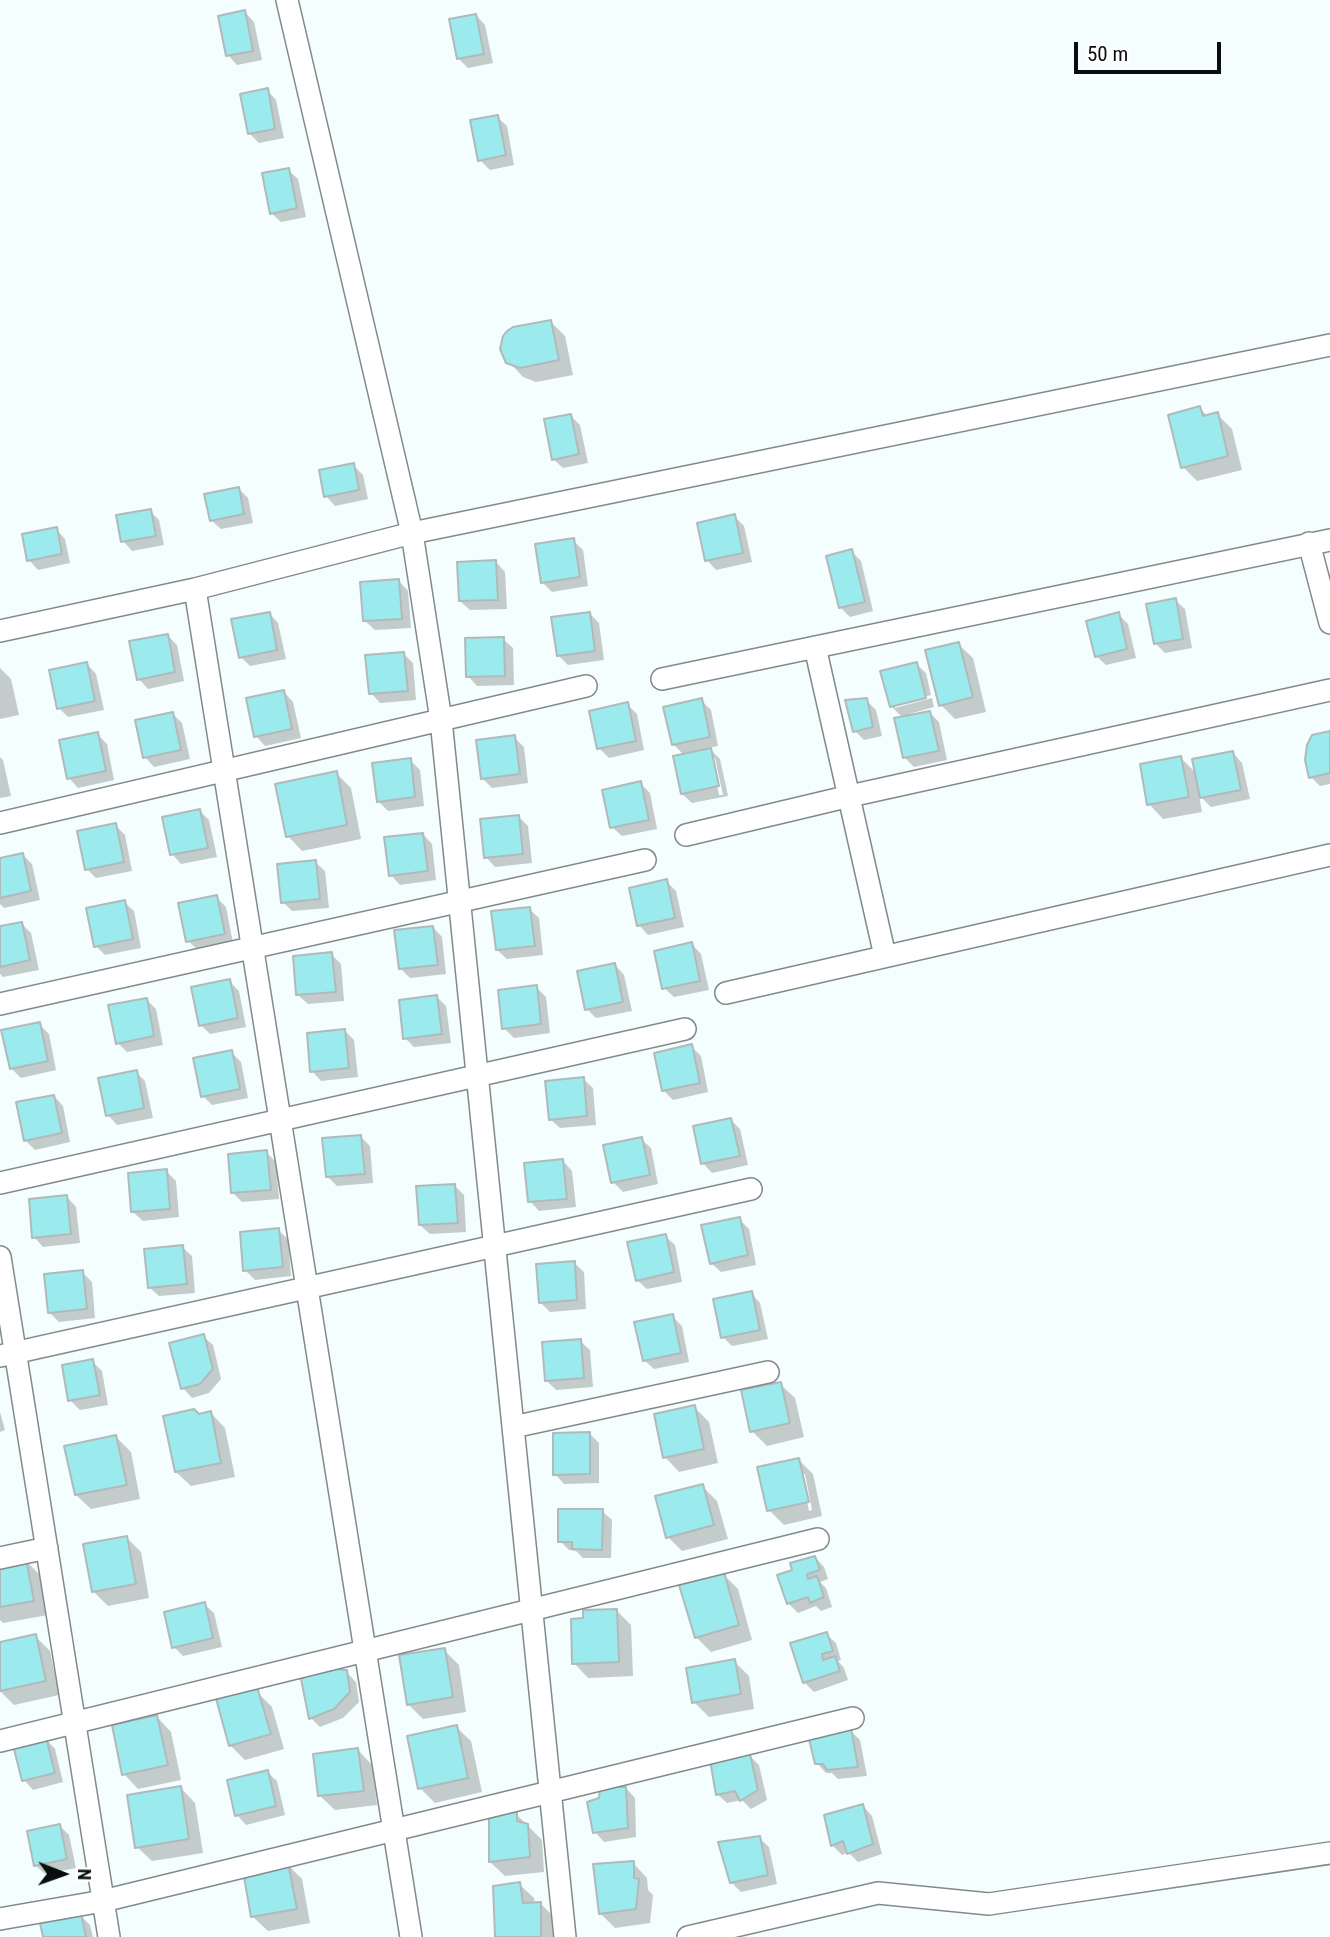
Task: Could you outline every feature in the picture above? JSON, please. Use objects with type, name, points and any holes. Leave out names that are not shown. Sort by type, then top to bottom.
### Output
[{"type":"street","points":[[287,0],[412,533],[441,720],[565,1937]]},
{"type":"street","points":[[0,631],[195,589],[412,533],[1330,345]]},
{"type":"street","points":[[662,679],[1320,542],[1330,623]]},
{"type":"street","points":[[195,589],[411,1937]]},
{"type":"street","points":[[815,647],[885,956]]},
{"type":"street","points":[[0,823],[586,686]]},
{"type":"street","points":[[686,835],[1330,690]]},
{"type":"street","points":[[726,993],[1330,855]]},
{"type":"street","points":[[0,1004],[645,860]]},
{"type":"street","points":[[0,1183],[685,1029]]},
{"type":"street","points":[[8,1354],[751,1189]]},
{"type":"street","points":[[0,1256],[8,1354],[47,1548],[109,1937]]},
{"type":"street","points":[[513,1427],[768,1372]]},
{"type":"street","points":[[0,1741],[818,1539]]},
{"type":"street","points":[[0,1558],[47,1548]]},
{"type":"street","points":[[0,1919],[103,1901],[853,1718]]},
{"type":"street","points":[[688,1937],[878,1893],[989,1904],[1330,1853]]},
{"type":"building","points":[[245,10],[253,51],[226,56],[218,16]]},
{"type":"building","points":[[476,14],[484,54],[457,59],[449,19]]},
{"type":"building","points":[[268,88],[275,129],[248,134],[240,94]]},
{"type":"building","points":[[498,115],[506,155],[478,161],[470,120]]},
{"type":"building","points":[[289,168],[297,208],[270,214],[262,173]]},
{"type":"building","points":[[551,320],[559,360],[520,368],[506,363],[500,349],[507,331],[513,327]]},
{"type":"building","points":[[1200,406],[1203,416],[1218,412],[1228,456],[1181,468],[1168,415]]},
{"type":"building","points":[[571,414],[579,454],[552,460],[544,419]]},
{"type":"building","points":[[354,463],[359,490],[324,497],[319,470]]},
{"type":"building","points":[[239,487],[244,514],[210,521],[204,494]]},
{"type":"building","points":[[151,509],[156,536],[121,542],[116,515]]},
{"type":"building","points":[[735,514],[743,553],[705,561],[697,523]]},
{"type":"building","points":[[57,527],[62,554],[27,561],[22,534]]},
{"type":"building","points":[[574,538],[580,577],[541,583],[535,544]]},
{"type":"building","points":[[852,549],[865,602],[839,608],[826,556]]},
{"type":"building","points":[[496,560],[498,600],[459,601],[457,562]]},
{"type":"building","points":[[399,579],[402,619],[363,621],[360,582]]},
{"type":"building","points":[[1176,598],[1183,639],[1154,644],[1146,604]]},
{"type":"building","points":[[270,612],[277,650],[239,658],[231,619]]},
{"type":"building","points":[[590,612],[595,651],[557,656],[551,617]]},
{"type":"building","points":[[1119,612],[1127,649],[1095,657],[1086,621]]},
{"type":"building","points":[[168,634],[175,672],[137,680],[129,641]]},
{"type":"building","points":[[504,637],[505,676],[466,677],[465,638]]},
{"type":"building","points":[[959,642],[973,697],[939,706],[925,650]]},
{"type":"building","points":[[404,652],[408,691],[369,694],[365,655]]},
{"type":"building","points":[[87,662],[95,701],[57,709],[49,670]]},
{"type":"building","points":[[917,662],[926,698],[890,707],[880,671]]},
{"type":"building","points":[[284,690],[292,729],[254,737],[246,698]]},
{"type":"building","points":[[702,698],[710,737],[672,745],[663,707]]},
{"type":"building","points":[[867,698],[873,727],[853,732],[845,700]]},
{"type":"building","points":[[628,702],[636,741],[597,749],[589,711]]},
{"type":"building","points":[[930,711],[939,751],[903,758],[894,718]]},
{"type":"building","points":[[173,712],[181,750],[143,758],[135,720]]},
{"type":"building","points":[[1330,731],[1330,773],[1309,778],[1305,760],[1307,745],[1312,735]]},
{"type":"building","points":[[98,732],[106,771],[67,779],[59,740]]},
{"type":"building","points":[[515,735],[520,774],[481,779],[476,740]]},
{"type":"building","points":[[711,748],[719,786],[681,794],[673,756]]},
{"type":"building","points":[[1233,751],[1241,790],[1200,798],[1192,759]]},
{"type":"building","points":[[1181,756],[1189,797],[1147,805],[1140,764]]},
{"type":"building","points":[[411,758],[415,797],[377,802],[372,763]]},
{"type":"building","points":[[337,771],[347,825],[286,837],[275,784]]},
{"type":"building","points":[[641,781],[649,820],[610,828],[602,790]]},
{"type":"building","points":[[200,809],[208,848],[170,855],[162,817]]},
{"type":"building","points":[[519,815],[523,854],[484,858],[480,819]]},
{"type":"building","points":[[116,823],[124,862],[85,870],[77,831]]},
{"type":"building","points":[[423,833],[428,871],[389,876],[384,837]]},
{"type":"building","points":[[23,853],[31,891],[0,898],[0,858]]},
{"type":"building","points":[[316,860],[320,899],[281,903],[277,864]]},
{"type":"building","points":[[667,879],[675,918],[637,926],[629,888]]},
{"type":"building","points":[[217,895],[225,934],[186,942],[178,903]]},
{"type":"building","points":[[125,900],[133,939],[94,947],[86,908]]},
{"type":"building","points":[[530,907],[535,946],[496,950],[491,911]]},
{"type":"building","points":[[22,922],[30,960],[0,967],[0,926]]},
{"type":"building","points":[[433,926],[438,965],[399,969],[394,930]]},
{"type":"building","points":[[692,942],[700,981],[662,989],[654,951]]},
{"type":"building","points":[[332,952],[336,992],[296,995],[293,956]]},
{"type":"building","points":[[615,963],[623,1002],[585,1010],[577,971]]},
{"type":"building","points":[[230,979],[238,1018],[199,1026],[191,987]]},
{"type":"building","points":[[537,985],[541,1024],[502,1029],[498,990]]},
{"type":"building","points":[[437,995],[442,1034],[403,1039],[399,1000]]},
{"type":"building","points":[[147,998],[154,1036],[116,1044],[108,1005]]},
{"type":"building","points":[[40,1022],[48,1061],[10,1069],[1,1030]]},
{"type":"building","points":[[345,1029],[349,1068],[310,1072],[307,1033]]},
{"type":"building","points":[[692,1044],[700,1083],[662,1091],[654,1053]]},
{"type":"building","points":[[232,1050],[240,1089],[201,1097],[193,1058]]},
{"type":"building","points":[[137,1070],[144,1108],[106,1116],[98,1078]]},
{"type":"building","points":[[584,1077],[587,1116],[549,1120],[545,1081]]},
{"type":"building","points":[[54,1095],[62,1133],[24,1141],[16,1102]]},
{"type":"building","points":[[731,1118],[740,1156],[701,1164],[693,1126]]},
{"type":"building","points":[[361,1135],[365,1174],[326,1177],[322,1138]]},
{"type":"building","points":[[642,1137],[650,1175],[611,1183],[603,1145]]},
{"type":"building","points":[[267,1150],[271,1190],[231,1193],[228,1154]]},
{"type":"building","points":[[563,1159],[567,1199],[528,1202],[524,1163]]},
{"type":"building","points":[[167,1169],[170,1209],[131,1212],[128,1173]]},
{"type":"building","points":[[455,1184],[458,1223],[419,1225],[416,1186]]},
{"type":"building","points":[[67,1195],[71,1234],[32,1238],[29,1199]]},
{"type":"building","points":[[740,1217],[748,1255],[710,1264],[701,1225]]},
{"type":"building","points":[[279,1228],[283,1267],[243,1271],[240,1232]]},
{"type":"building","points":[[666,1234],[674,1272],[636,1281],[627,1242]]},
{"type":"building","points":[[183,1245],[187,1284],[148,1288],[144,1249]]},
{"type":"building","points":[[575,1261],[577,1300],[539,1303],[536,1264]]},
{"type":"building","points":[[83,1270],[87,1309],[48,1313],[44,1274]]},
{"type":"building","points":[[752,1291],[760,1330],[721,1338],[713,1299]]},
{"type":"building","points":[[673,1314],[681,1353],[643,1361],[634,1322]]},
{"type":"building","points":[[204,1334],[213,1369],[200,1384],[181,1389],[169,1343]]},
{"type":"building","points":[[581,1339],[584,1378],[545,1381],[542,1342]]},
{"type":"building","points":[[93,1359],[100,1395],[68,1401],[62,1365]]},
{"type":"building","points":[[781,1382],[790,1423],[750,1432],[741,1390]]},
{"type":"building","points":[[695,1405],[704,1449],[663,1458],[654,1414]]},
{"type":"building","points":[[194,1409],[199,1414],[211,1411],[221,1463],[175,1472],[163,1416]]},
{"type":"building","points":[[590,1432],[590,1474],[553,1475],[553,1433]]},
{"type":"building","points":[[116,1435],[127,1485],[75,1495],[64,1446]]},
{"type":"building","points":[[799,1458],[809,1502],[767,1511],[757,1467]]},
{"type":"building","points":[[703,1484],[714,1525],[666,1538],[655,1496]]},
{"type":"building","points":[[558,1509],[603,1509],[602,1550],[572,1549],[572,1542],[558,1542]]},
{"type":"building","points":[[127,1536],[136,1584],[92,1592],[83,1544]]},
{"type":"building","points":[[815,1556],[820,1570],[807,1574],[808,1579],[817,1576],[824,1597],[810,1603],[808,1597],[787,1604],[777,1575],[792,1570],[790,1563]]},
{"type":"building","points":[[26,1559],[34,1601],[0,1607],[0,1564]]},
{"type":"building","points":[[724,1572],[739,1625],[695,1638],[679,1585]]},
{"type":"building","points":[[205,1602],[213,1638],[172,1648],[164,1612]]},
{"type":"building","points":[[617,1609],[619,1662],[572,1664],[571,1619],[583,1618],[583,1610]]},
{"type":"building","points":[[827,1632],[833,1651],[822,1654],[823,1660],[835,1656],[840,1671],[803,1683],[790,1643]]},
{"type":"building","points":[[36,1634],[46,1681],[0,1691],[0,1642]]},
{"type":"building","points":[[445,1648],[453,1697],[407,1705],[399,1655]]},
{"type":"building","points":[[735,1659],[741,1694],[692,1703],[686,1668]]},
{"type":"building","points":[[322,1668],[347,1670],[350,1692],[334,1709],[309,1719],[301,1679]]},
{"type":"building","points":[[244,1687],[258,1690],[271,1734],[229,1746],[215,1695]]},
{"type":"building","points":[[157,1715],[168,1765],[122,1775],[112,1725]]},
{"type":"building","points":[[457,1725],[468,1778],[418,1789],[407,1736]]},
{"type":"building","points":[[851,1728],[858,1767],[827,1770],[823,1764],[815,1764],[808,1735]]},
{"type":"building","points":[[46,1737],[55,1773],[22,1781],[13,1745]]},
{"type":"building","points":[[358,1748],[364,1791],[318,1796],[313,1754]]},
{"type":"building","points":[[750,1754],[758,1790],[740,1801],[735,1791],[716,1795],[710,1760]]},
{"type":"building","points":[[268,1770],[276,1806],[235,1816],[227,1780]]},
{"type":"building","points":[[181,1786],[189,1839],[135,1848],[127,1795]]},
{"type":"building","points":[[600,1787],[626,1787],[628,1828],[593,1833],[587,1802],[599,1798]]},
{"type":"building","points":[[863,1804],[873,1844],[847,1854],[843,1841],[831,1846],[824,1815]]},
{"type":"building","points":[[517,1812],[517,1821],[528,1824],[530,1857],[489,1862],[489,1813]]},
{"type":"building","points":[[60,1824],[67,1859],[34,1866],[27,1831]]},
{"type":"building","points":[[760,1836],[768,1875],[730,1883],[718,1842]]},
{"type":"building","points":[[634,1861],[634,1878],[639,1879],[636,1909],[599,1914],[593,1864]]},
{"type":"building","points":[[288,1863],[297,1909],[251,1917],[243,1871]]},
{"type":"building","points":[[520,1882],[523,1903],[541,1902],[541,1937],[495,1937],[493,1886]]},
{"type":"building","points":[[81,1913],[86,1937],[43,1937],[40,1923]]}]
